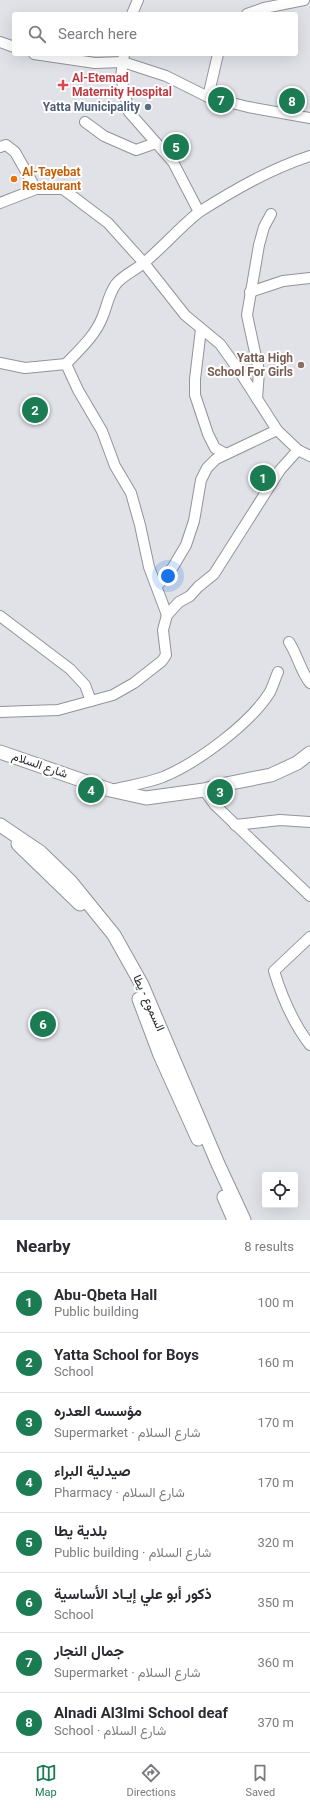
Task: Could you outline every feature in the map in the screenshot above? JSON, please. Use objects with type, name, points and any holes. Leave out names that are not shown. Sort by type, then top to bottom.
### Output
[{"type":"main road","name":"شارع السلام","points":[[0,752],[110,790],[146,798],[204,790],[271,775],[297,763],[310,753]]},
{"type":"main road","name":"السموع - يطا","points":[[0,825],[77,902],[99,927],[120,960],[138,995],[160,1055],[234,1220]]},
{"type":"main road","name":"السموع - يطا","points":[[0,825],[40,852],[71,882],[118,942],[142,985],[218,1164],[244,1220]]},
{"type":"street","points":[[133,12],[138,0]]},
{"type":"street","points":[[253,12],[264,8],[304,0]]},
{"type":"street","points":[[0,42],[12,46]]},
{"type":"street","points":[[48,56],[95,63],[124,58],[166,76],[208,97],[248,107],[310,118]]},
{"type":"street","points":[[208,97],[218,56]]},
{"type":"street","points":[[124,58],[121,77],[129,112],[173,162],[199,212]]},
{"type":"street","points":[[85,122],[104,136],[136,150],[156,143]]},
{"type":"street","points":[[0,147],[6,145],[14,152],[36,189]]},
{"type":"street","points":[[0,363],[25,368],[66,364],[91,336],[102,319],[112,290],[117,282],[144,263],[169,241],[184,224],[199,212],[241,186],[288,163],[310,156]]},
{"type":"street","points":[[0,203],[36,189],[63,189],[108,223],[144,263],[185,315],[220,344],[277,430],[298,450],[310,456]]},
{"type":"street","points":[[257,399],[259,371],[247,315],[259,246],[264,227],[271,214]]},
{"type":"street","points":[[250,292],[283,281],[310,278]]},
{"type":"street","points":[[201,329],[195,379],[195,395],[214,448],[226,454]]},
{"type":"street","points":[[66,364],[78,390],[102,431],[115,466],[131,494],[140,525],[149,567],[167,615]]},
{"type":"street","points":[[157,586],[173,567],[186,545],[194,521],[200,487],[204,474],[211,463],[226,454],[277,430]]},
{"type":"street","points":[[0,712],[58,710],[91,701],[113,694],[134,683],[162,661],[166,655],[163,630],[167,615],[179,602],[190,596],[198,586],[214,574],[280,470],[298,450]]},
{"type":"street","points":[[0,616],[70,669],[85,685],[91,701]]},
{"type":"street","points":[[289,642],[296,653],[302,673],[310,683]]},
{"type":"street","points":[[110,790],[162,778],[192,763],[227,737],[254,711],[270,692],[278,672]]},
{"type":"street","points":[[204,790],[215,805],[310,896]]},
{"type":"street","points":[[235,825],[280,820],[310,822]]},
{"type":"street","points":[[310,937],[274,971],[289,1011],[310,1045]]},
{"type":"place","name":"Al-Etemad Maternity Hospital","points":[[63,85]]},
{"type":"place","name":"جمال النجار","points":[[221,100]]},
{"type":"place","name":"Alnadi Al3lmi School deaf","points":[[292,101]]},
{"type":"place","name":"Yatta Municipality","points":[[148,107]]},
{"type":"place","name":"بلدية يطا","points":[[176,147]]},
{"type":"place","name":"Al-Tayebat Restaurant","points":[[14,179]]},
{"type":"place","name":"Yatta High School For Girls","points":[[301,365]]},
{"type":"place","name":"Yatta School for Boys","points":[[35,410]]},
{"type":"place","name":"Abu-Qbeta Hall","points":[[263,478]]},
{"type":"place","name":"صيدلية البراء","points":[[91,790]]},
{"type":"place","name":"مؤسسه العدره","points":[[220,792]]},
{"type":"place","name":"ذكور أبو علي إيـاد الأساسية","points":[[43,1024]]}]
